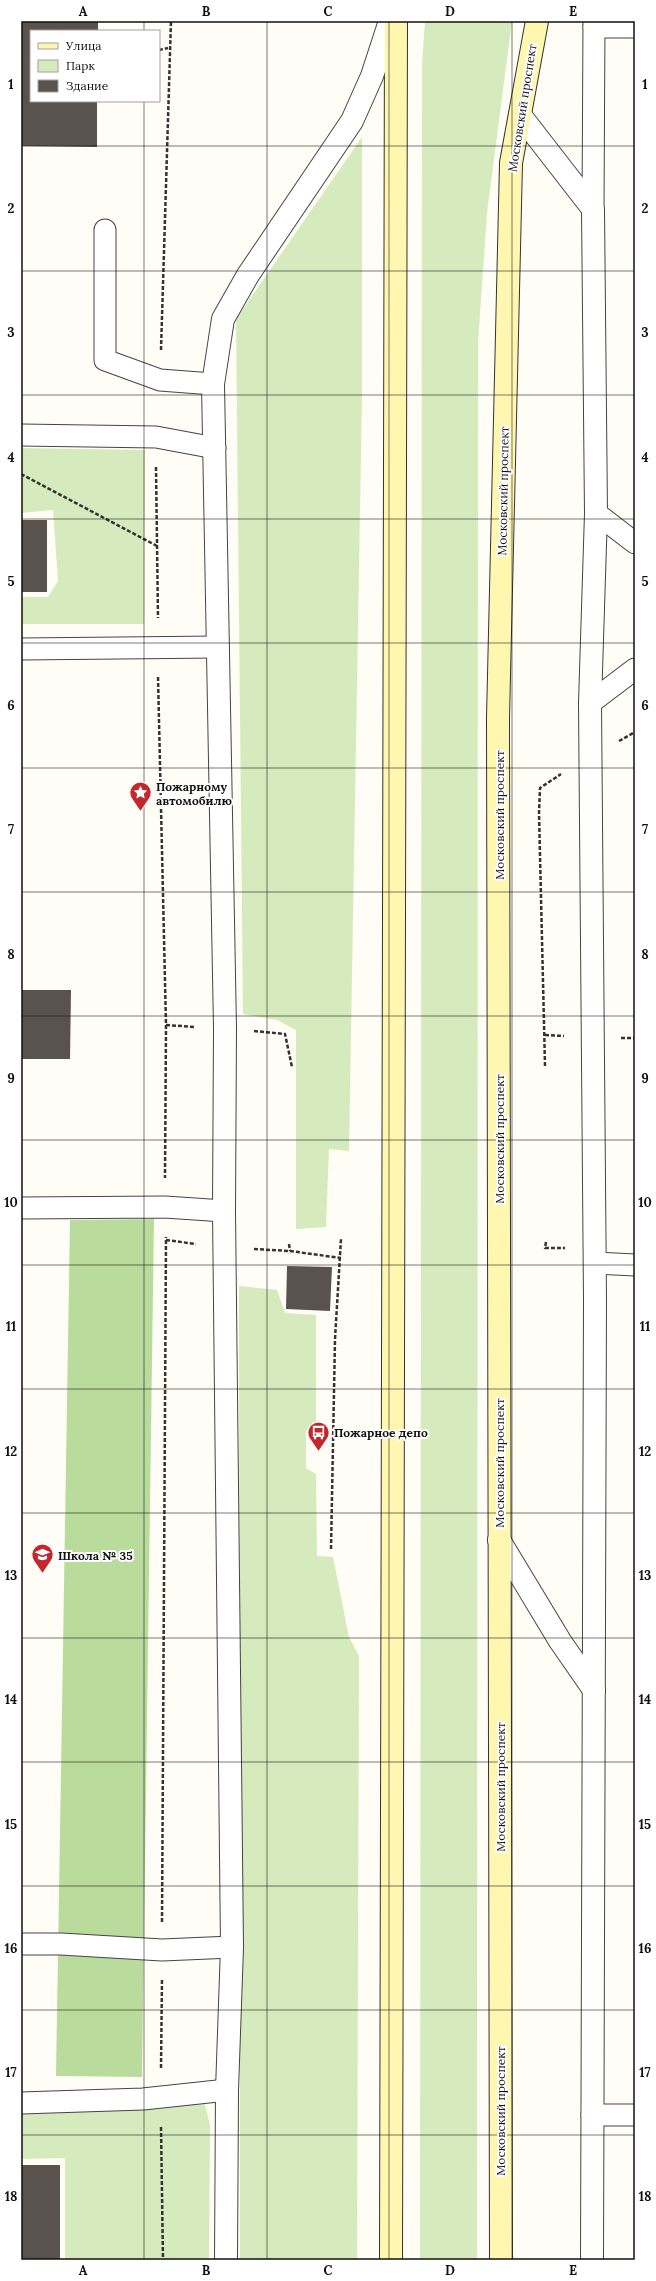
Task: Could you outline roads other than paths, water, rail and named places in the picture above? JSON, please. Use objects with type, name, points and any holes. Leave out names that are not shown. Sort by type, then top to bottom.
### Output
[{"type":"main road","points":[[391,2260],[396,21]]},
{"type":"main road","name":"Московский проспект","points":[[501,2260],[498,718],[512,164],[537,21]]},
{"type":"street","points":[[226,2260],[227,2090],[232,1948],[224,1211],[225,1029],[213,384],[223,319],[248,275],[352,121],[372,76],[390,21]]},
{"type":"street","points":[[520,115],[592,209],[596,513],[590,703],[595,1264],[592,2260]]},
{"type":"street","points":[[499,1540],[560,1641],[594,1690]]},
{"type":"lane","points":[[592,209],[594,24],[635,27]]},
{"type":"lane","points":[[105,230],[105,360],[160,380],[213,384]]},
{"type":"lane","points":[[21,435],[156,437],[215,448]]},
{"type":"lane","points":[[596,513],[635,543]]},
{"type":"lane","points":[[21,649],[158,649],[218,647]]},
{"type":"lane","points":[[590,703],[635,669]]},
{"type":"lane","points":[[21,1208],[165,1207],[224,1211]]},
{"type":"lane","points":[[595,1264],[635,1266]]},
{"type":"lane","points":[[21,1944],[61,1944],[162,1950],[232,1948]]},
{"type":"lane","points":[[21,2103],[161,2098],[227,2090]]},
{"type":"lane","points":[[592,2115],[635,2115]]},
{"type":"place","name":"Пожарному автомобилю","points":[[141,812]]},
{"type":"place","name":"Пожарное депо","points":[[319,1452]]},
{"type":"place","name":"Школа № 35","points":[[42,1574]]}]
